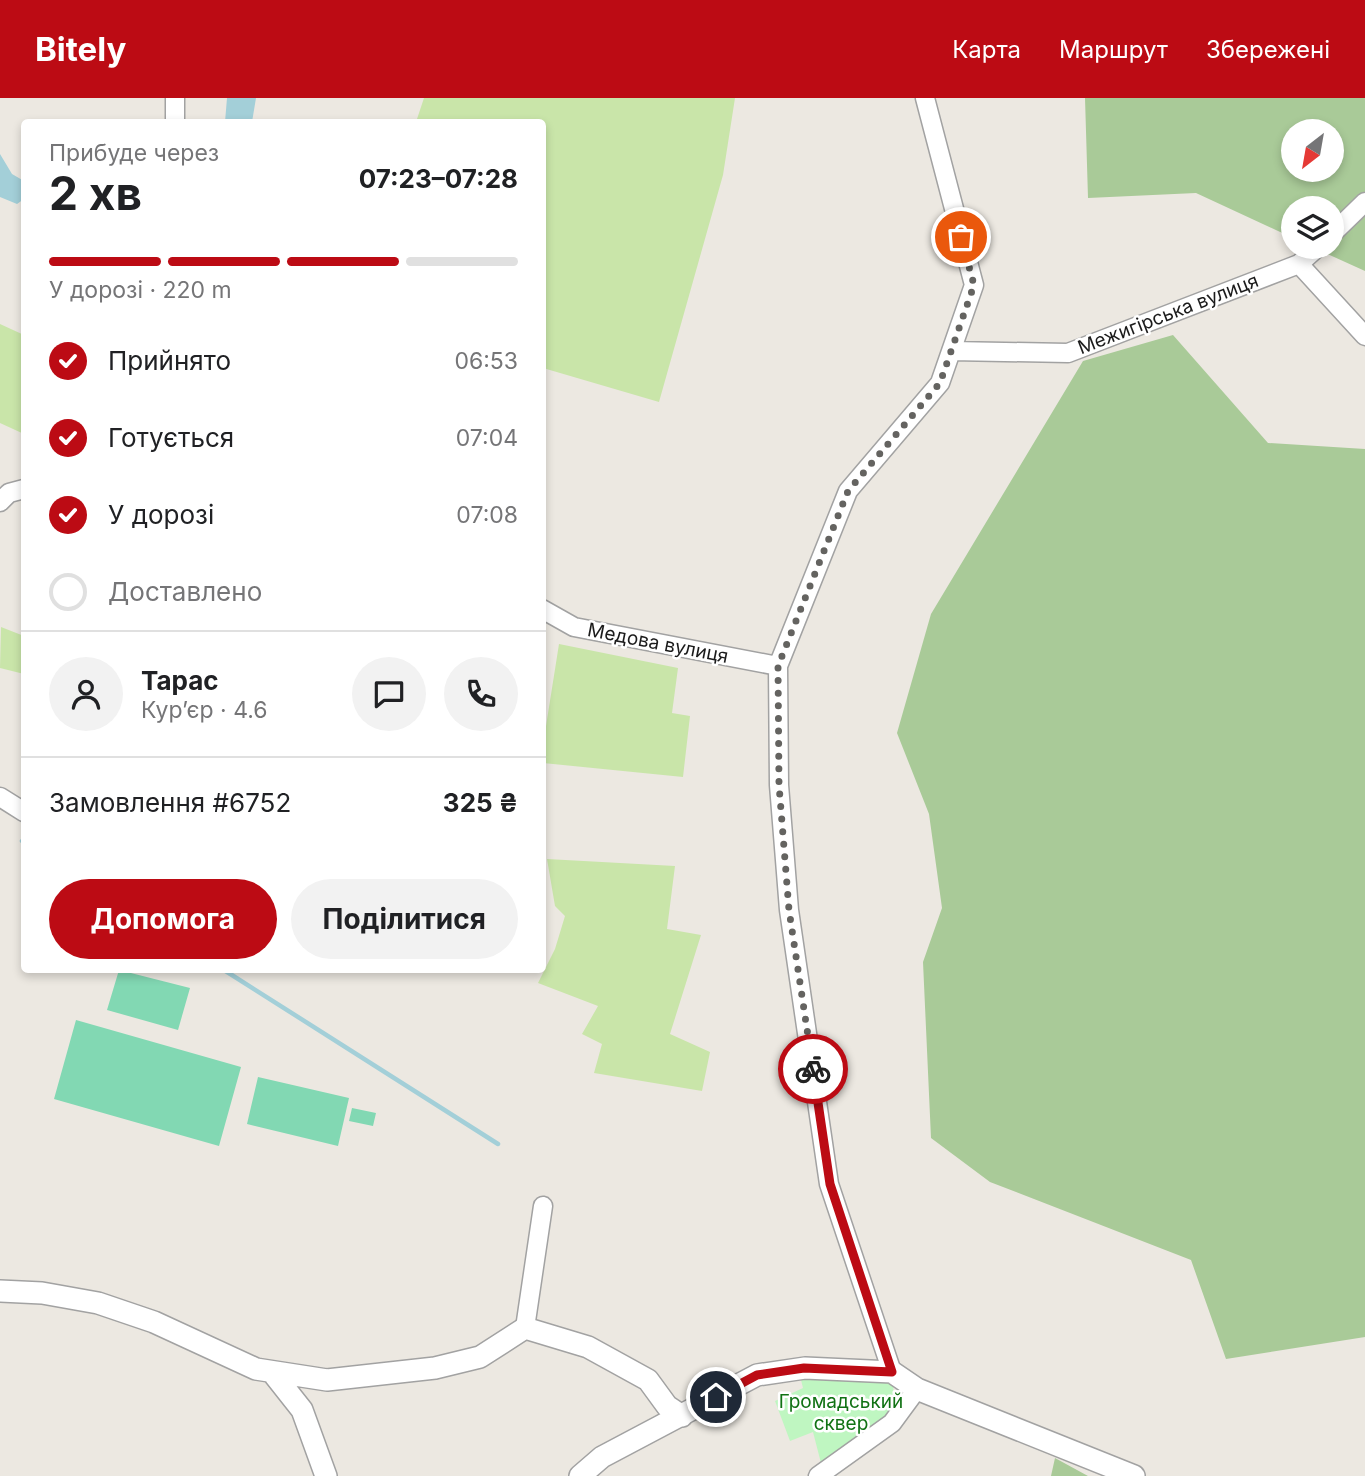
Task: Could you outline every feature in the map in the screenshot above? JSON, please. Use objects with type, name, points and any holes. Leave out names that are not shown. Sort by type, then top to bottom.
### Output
[{"type":"street","points":[[175,98],[175,119]]},
{"type":"street","points":[[892,1372],[830,1184],[789,910],[779,785],[778,666],[848,491],[940,383],[974,285],[925,98]]},
{"type":"street","points":[[1344,222],[1365,202]]},
{"type":"street","name":"Межигірська вулиця","points":[[951,351],[1068,353],[1299,264],[1305,259]]},
{"type":"street","points":[[1299,264],[1365,336]]},
{"type":"street","points":[[0,502],[9,493],[21,490]]},
{"type":"street","name":"Медова вулиця","points":[[546,611],[574,627],[778,666]]},
{"type":"street","points":[[0,797],[21,811]]},
{"type":"street","points":[[0,1291],[42,1293],[98,1303],[154,1322],[256,1369],[272,1372],[327,1380],[435,1368],[480,1357],[525,1328],[543,1206]]},
{"type":"street","points":[[525,1328],[588,1347],[648,1380],[667,1406],[682,1416]]},
{"type":"street","points":[[580,1476],[602,1457],[757,1375],[804,1368],[892,1372],[917,1390],[1134,1476]]},
{"type":"street","points":[[272,1372],[302,1410],[326,1476]]},
{"type":"street","points":[[818,1476],[892,1423],[917,1390]]},
{"type":"green space","points":[[424,98],[735,98],[723,175],[659,402],[546,369],[546,119],[417,119]]},
{"type":"green space","points":[[1085,98],[1365,98],[1365,271],[1338,259],[1344,259],[1344,196],[1281,196],[1281,232],[1196,193],[1088,198]]},
{"type":"green space","points":[[0,324],[21,334],[21,433],[0,423]]},
{"type":"green space","points":[[1173,335],[1268,443],[1365,449],[1365,1337],[1226,1359],[1191,1260],[990,1182],[931,1138],[923,962],[942,908],[929,814],[897,733],[931,614],[1083,361]]},
{"type":"green space","points":[[1,627],[21,635],[21,673],[0,668]]},
{"type":"green space","points":[[559,644],[678,668],[672,713],[690,716],[683,777],[546,763],[546,726]]},
{"type":"green space","points":[[547,859],[675,866],[667,929],[701,935],[670,1034],[710,1052],[702,1091],[594,1073],[602,1044],[582,1034],[598,1006],[538,983],[543,973],[546,973],[565,916],[555,906]]},
{"type":"green space","points":[[118,973],[131,973],[190,988],[178,1030],[107,1010]]},
{"type":"green space","points":[[76,1020],[241,1067],[219,1146],[54,1099]]},
{"type":"green space","points":[[258,1077],[349,1098],[338,1146],[247,1124]]},
{"type":"green space","points":[[352,1108],[376,1113],[373,1126],[349,1121]]},
{"type":"green space","name":"Громадський сквер","points":[[800,1376],[893,1383],[895,1412],[821,1463],[813,1432],[790,1441],[775,1401],[803,1388]]},
{"type":"green space","points":[[1055,1458],[1088,1476],[1051,1476]]},
{"type":"water","points":[[227,98],[256,98],[252,119],[225,119]]},
{"type":"water","points":[[0,154],[12,174],[21,179],[21,201],[17,204],[0,197]]},
{"type":"waterway","points":[[229,973],[498,1144]]},
{"type":"way so far","points":[[813,1069],[789,910],[779,785],[778,666],[848,491],[940,383],[974,285],[961,237]]},
{"type":"route","points":[[716,1397],[757,1375],[804,1368],[892,1372],[830,1184],[813,1069]]}]
